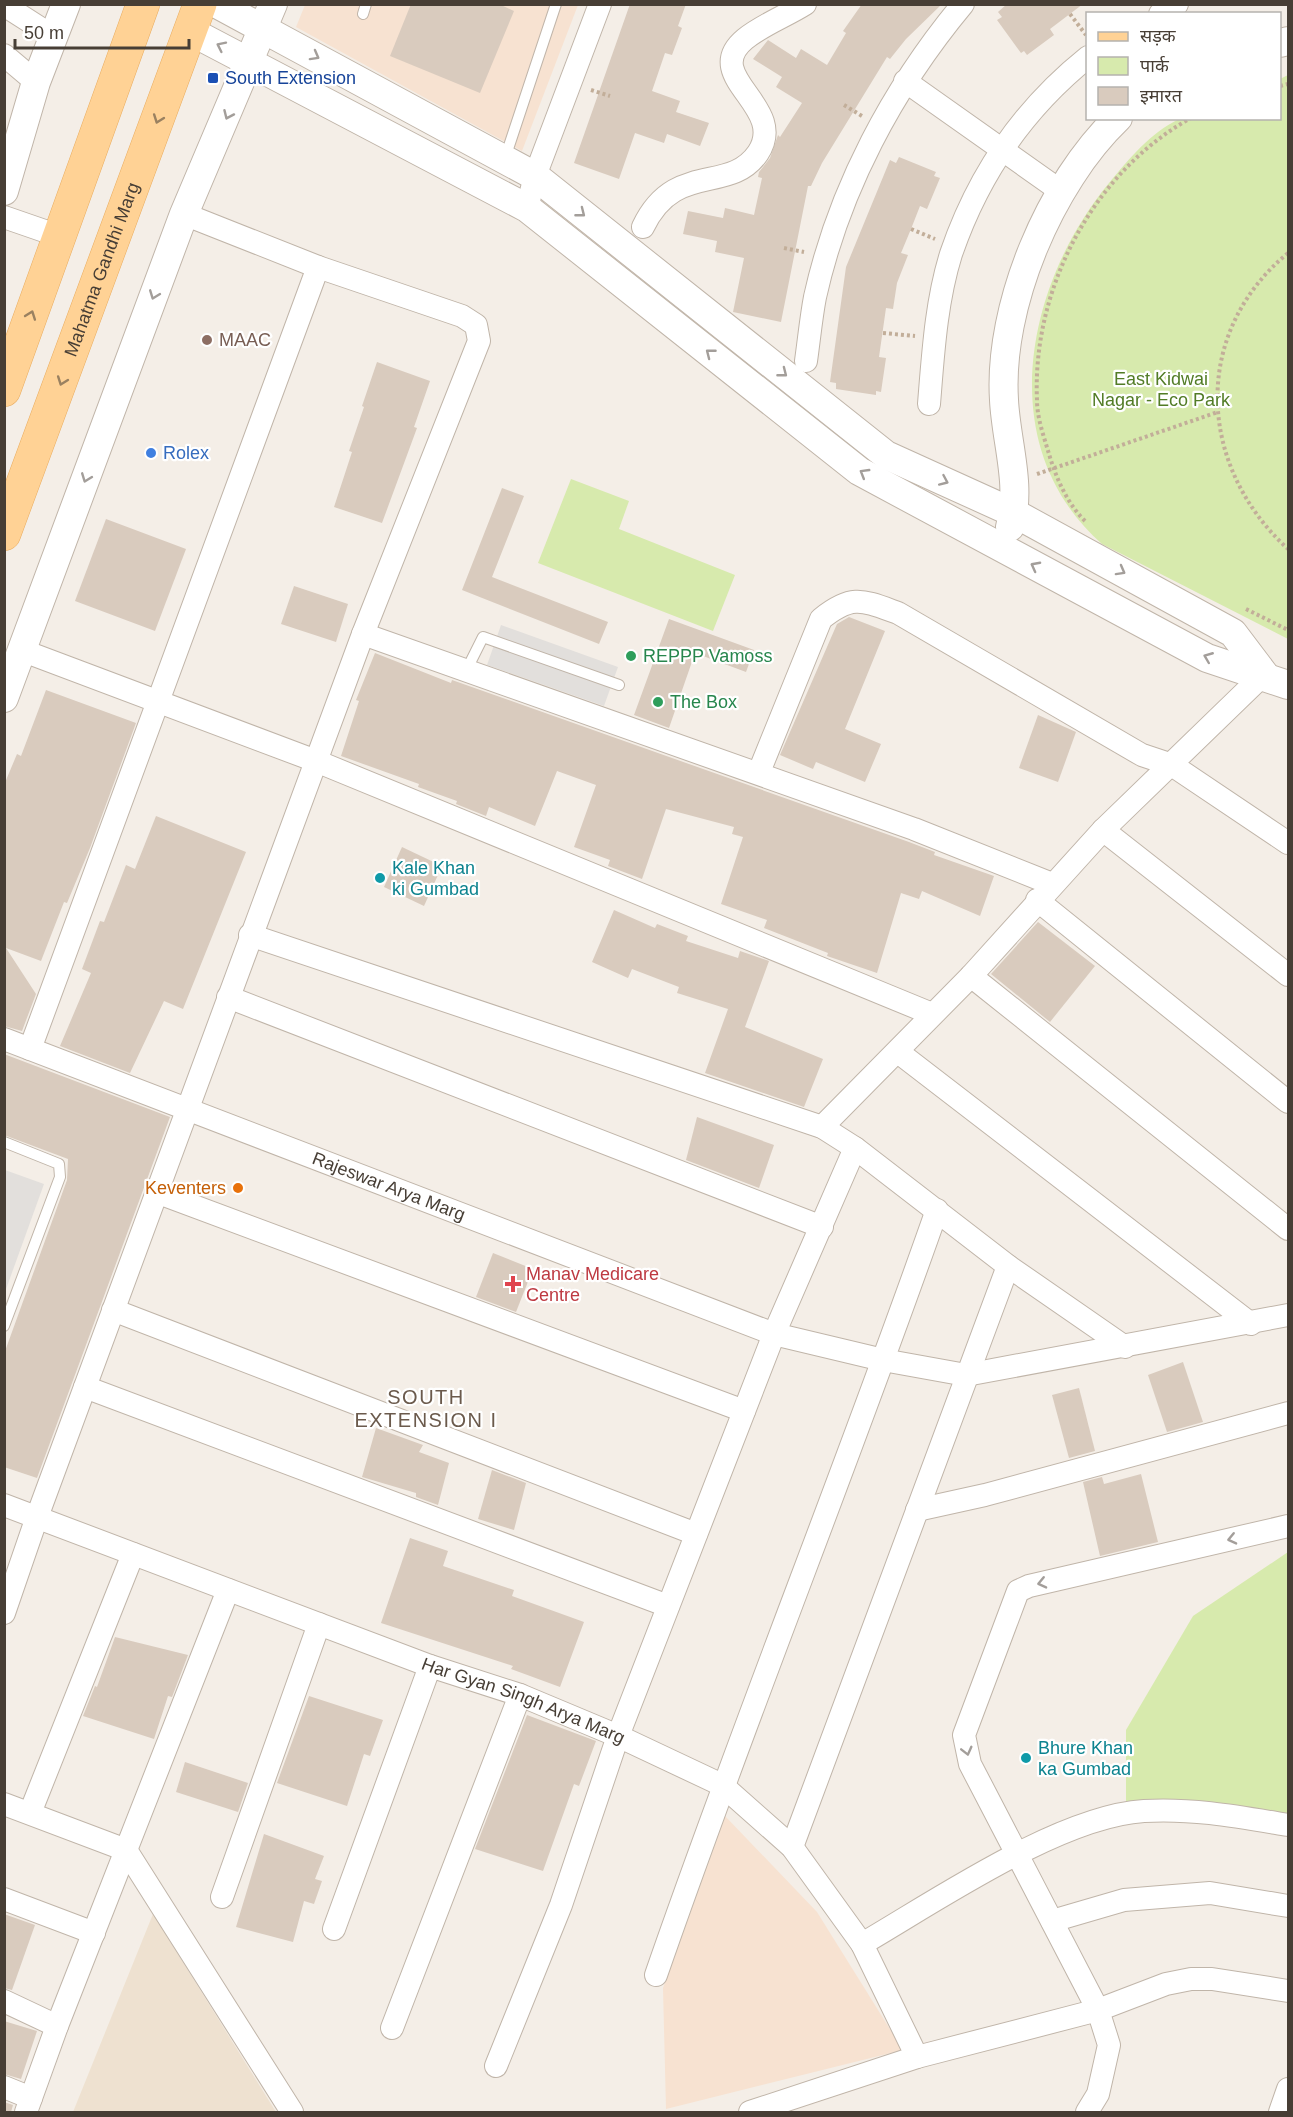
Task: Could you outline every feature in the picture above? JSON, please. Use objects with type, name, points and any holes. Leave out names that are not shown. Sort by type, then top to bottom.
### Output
[{"type":"main road","points":[[4,390],[143,4]]},
{"type":"main road","name":"Mahatma Gandhi Marg","points":[[4,534],[195,18]]},
{"type":"street","points":[[4,191],[36,82],[66,4]]},
{"type":"street","points":[[218,4],[268,16],[535,176],[886,455],[1014,513],[1233,633],[1276,680]]},
{"type":"street","points":[[527,208],[535,176],[600,4]]},
{"type":"street","points":[[644,227],[650,213],[673,190],[734,172],[748,164],[759,151],[764,135],[763,118],[756,103],[734,77],[731,63],[736,51],[745,40],[805,4]]},
{"type":"street","points":[[807,361],[816,297],[837,221],[869,148],[905,81],[963,4]]},
{"type":"street","points":[[1163,12],[1177,4]]},
{"type":"street","points":[[4,5],[54,37]]},
{"type":"street","points":[[4,698],[184,214],[251,61],[268,16]]},
{"type":"street","points":[[195,18],[251,61],[527,208],[860,471],[1207,658],[1276,680]]},
{"type":"street","points":[[4,55],[36,82]]},
{"type":"street","points":[[928,404],[936,337],[951,255],[971,207],[1001,148],[1053,85],[1086,59]]},
{"type":"street","points":[[905,81],[1062,192]]},
{"type":"street","points":[[1004,549],[1014,513],[1012,454],[1004,398],[1007,343],[1020,286],[1040,232],[1062,192],[1098,138],[1116,120]]},
{"type":"street","points":[[4,1613],[250,935],[363,634],[479,341],[477,325],[462,316],[318,267],[184,214]]},
{"type":"street","points":[[4,217],[59,236]]},
{"type":"street","points":[[30,1049],[318,267]]},
{"type":"street","points":[[759,772],[821,619],[840,604],[867,601],[898,613],[1142,755],[1172,765],[1288,843]]},
{"type":"street","points":[[363,634],[759,772],[914,829],[1045,892],[1288,1102]]},
{"type":"street","points":[[21,650],[316,761],[932,1014]]},
{"type":"street","points":[[822,1127],[970,976],[1103,830],[1172,765],[1276,680]]},
{"type":"street","points":[[1103,830],[1288,975]]},
{"type":"street","points":[[250,935],[822,1127],[855,1148],[1008,1266],[1125,1347]]},
{"type":"street","points":[[970,976],[1288,1229]]},
{"type":"street","points":[[228,997],[822,1227]]},
{"type":"street","name":"Rajeswar Arya Marg","points":[[4,1040],[774,1334],[883,1360],[966,1376]]},
{"type":"street","points":[[897,1052],[1251,1323]]},
{"type":"street","points":[[496,2066],[561,1905],[618,1736],[774,1334],[855,1148]]},
{"type":"street","points":[[156,1192],[744,1411]]},
{"type":"street","points":[[656,1975],[722,1785],[883,1360],[937,1210]]},
{"type":"street","points":[[792,1847],[1008,1266]]},
{"type":"street","points":[[113,1310],[696,1534]]},
{"type":"street","points":[[966,1376],[1288,1315]]},
{"type":"street","points":[[85,1387],[668,1606]]},
{"type":"street","points":[[917,1510],[985,1495],[1288,1413]]},
{"type":"street","name":"Har Gyan Singh Arya Marg","points":[[4,1505],[430,1666],[520,1695],[618,1736],[722,1785],[792,1847],[862,1944],[917,2057]]},
{"type":"street","points":[[1087,2112],[1098,2094],[1109,2044],[1098,2010],[970,1764],[964,1735],[1018,1591],[1029,1586],[1288,1526]]},
{"type":"street","points":[[30,1813],[133,1554]]},
{"type":"street","points":[[4,2087],[28,2105],[228,1590]]},
{"type":"street","points":[[222,1897],[319,1623]]},
{"type":"street","points":[[334,1929],[430,1666]]},
{"type":"street","points":[[392,2028],[520,1695]]},
{"type":"street","points":[[4,1804],[126,1850],[292,2112]]},
{"type":"street","points":[[862,1944],[1016,1855],[1095,1820],[1142,1811],[1187,1810],[1288,1825]]},
{"type":"street","points":[[1052,1921],[1124,1900],[1210,1893],[1288,1906]]},
{"type":"street","points":[[4,1899],[94,1933]]},
{"type":"street","points":[[750,2112],[917,2057],[1098,2010],[1166,1984],[1191,1979],[1239,1982],[1288,1991]]},
{"type":"street","points":[[4,2001],[57,2026]]},
{"type":"street","points":[[1280,2112],[1288,2089]]},
{"type":"lane","points":[[505,159],[556,4]]},
{"type":"lane","points":[[466,671],[483,637],[619,684]]},
{"type":"lane","points":[[4,1142],[51,1159],[59,1164],[60,1177],[4,1326]]},
{"type":"path","points":[[1070,14],[1086,34]]},
{"type":"path","points":[[1091,527],[1074,511],[1054,469],[1036,402],[1037,362],[1044,325],[1064,259],[1081,227],[1123,172],[1145,149],[1188,120]]},
{"type":"path","points":[[1288,253],[1257,284],[1231,332],[1222,358],[1218,412],[1221,439],[1239,490],[1254,513],[1288,549]]},
{"type":"path","points":[[883,333],[936,337]]},
{"type":"path","points":[[1013,480],[1054,469],[1218,412]]},
{"type":"path","points":[[1236,604],[1288,630]]},
{"type":"shaded area","points":[[305,5],[578,5],[522,151],[296,27]]},
{"type":"shaded area","points":[[501,625],[618,667],[604,706],[487,665]]},
{"type":"shaded area","points":[[4,1170],[44,1184],[5,1292]]},
{"type":"shaded area","points":[[725,1816],[817,1912],[903,2050],[666,2109],[663,1988]]},
{"type":"shaded area","points":[[153,1914],[276,2112],[73,2112]]},
{"type":"green space","name":"East Kidwai Nagar - Eco Park","points":[[1288,75],[1288,639],[1102,544],[1067,505],[1045,461],[1034,414],[1033,365],[1041,316],[1057,269],[1080,224],[1109,183],[1149,139],[1177,120],[1281,120],[1281,78]]},
{"type":"green space","points":[[571,479],[629,501],[619,529],[735,575],[713,631],[538,563]]},
{"type":"green space","points":[[1288,1552],[1288,1817],[1126,1818],[1126,1730],[1193,1616]]},
{"type":"building","points":[[411,4],[499,4],[514,11],[480,93],[390,56]]},
{"type":"building","points":[[630,4],[686,4],[678,26],[682,28],[672,55],[665,53],[652,91],[680,101],[676,112],[709,123],[700,146],[667,134],[664,143],[635,133],[619,179],[574,163]]},
{"type":"building","points":[[862,4],[942,4],[906,39],[890,59],[887,57],[822,163],[811,186],[808,186],[781,322],[733,312],[744,258],[715,252],[717,241],[683,234],[688,211],[723,218],[725,208],[754,215],[762,178],[758,177],[759,172],[770,158],[778,135],[780,137],[802,103],[776,87],[782,77],[753,59],[768,40],[796,58],[801,49],[827,65],[846,33],[843,31]]},
{"type":"building","points":[[1007,4],[1083,4],[1050,29],[1054,35],[1027,55],[1024,51],[1021,53],[997,20],[1002,17],[998,12]]},
{"type":"building","points":[[899,157],[936,172],[934,176],[940,178],[927,209],[920,206],[901,253],[908,255],[897,283],[893,309],[886,308],[879,357],[886,358],[881,392],[876,391],[876,395],[836,389],[836,383],[830,382],[846,267],[890,160],[896,163]]},
{"type":"building","points":[[377,362],[430,381],[414,427],[417,428],[382,523],[334,507],[352,452],[349,451],[364,407],[362,406]]},
{"type":"building","points":[[502,488],[524,496],[492,577],[608,622],[599,644],[462,590]]},
{"type":"building","points":[[106,519],[186,549],[155,631],[75,601]]},
{"type":"building","points":[[294,586],[348,604],[336,642],[281,624]]},
{"type":"building","points":[[849,617],[885,631],[845,729],[881,744],[865,782],[816,762],[813,769],[780,755],[837,624]]},
{"type":"building","points":[[669,619],[754,650],[746,672],[695,653],[669,728],[634,715]]},
{"type":"building","points":[[375,653],[451,683],[452,680],[909,842],[935,852],[934,855],[994,876],[980,916],[922,891],[919,899],[901,893],[877,973],[827,956],[828,953],[764,928],[767,920],[721,904],[743,837],[732,834],[734,827],[666,809],[642,879],[608,866],[610,860],[574,847],[596,785],[557,771],[535,826],[489,807],[486,816],[456,804],[457,801],[418,787],[419,784],[341,756],[359,701],[356,700]]},
{"type":"building","points":[[46,690],[136,723],[90,848],[67,903],[64,902],[41,961],[6,948],[36,994],[22,1031],[4,1026],[4,785],[17,754],[21,756]]},
{"type":"building","points":[[1038,715],[1076,732],[1058,782],[1019,768]]},
{"type":"building","points":[[156,816],[246,852],[183,1009],[164,1001],[130,1073],[60,1046],[91,973],[82,969],[100,921],[104,922],[126,865],[135,869]]},
{"type":"building","points":[[402,847],[442,866],[424,906],[384,887]]},
{"type":"building","points":[[614,910],[655,928],[657,924],[688,936],[686,941],[738,958],[740,951],[769,961],[745,1027],[823,1059],[804,1107],[705,1073],[728,1009],[677,993],[679,987],[632,969],[628,978],[592,962]]},
{"type":"building","points":[[1038,922],[1095,966],[1050,1022],[991,974]]},
{"type":"building","points":[[4,1054],[170,1117],[37,1478],[4,1467],[4,1354],[67,1180],[68,1159],[4,1135]]},
{"type":"building","points":[[697,1117],[774,1145],[759,1188],[686,1160]]},
{"type":"building","points":[[493,1253],[533,1269],[516,1312],[476,1297]]},
{"type":"building","points":[[1183,1362],[1203,1422],[1167,1432],[1148,1375]]},
{"type":"building","points":[[1079,1388],[1095,1451],[1069,1458],[1052,1395]]},
{"type":"building","points":[[376,1428],[423,1445],[419,1452],[449,1463],[438,1505],[416,1497],[416,1493],[362,1477]]},
{"type":"building","points":[[492,1470],[526,1483],[514,1530],[478,1519]]},
{"type":"building","points":[[1141,1474],[1158,1542],[1100,1556],[1083,1482],[1102,1477],[1104,1484]]},
{"type":"building","points":[[410,1538],[448,1551],[443,1566],[514,1590],[512,1596],[584,1622],[560,1687],[511,1669],[513,1666],[381,1623]]},
{"type":"building","points":[[115,1637],[188,1655],[172,1697],[168,1696],[154,1739],[83,1716],[95,1686],[97,1687]]},
{"type":"building","points":[[309,1696],[383,1720],[370,1756],[364,1754],[347,1806],[277,1783]]},
{"type":"building","points":[[527,1715],[596,1741],[579,1786],[574,1784],[543,1871],[475,1849]]},
{"type":"building","points":[[185,1762],[248,1783],[238,1812],[176,1792]]},
{"type":"building","points":[[264,1834],[324,1856],[315,1879],[322,1881],[314,1904],[304,1901],[293,1942],[236,1927]]},
{"type":"building","points":[[4,1914],[35,1925],[12,1990],[4,1988]]},
{"type":"building","points":[[4,2021],[37,2031],[21,2079],[4,2074]]},
{"type":"building","points":[[4,2102],[13,2105],[11,2112],[4,2112]]},
{"type":"place","name":"South Extension","points":[[213,78]]},
{"type":"place","name":"MAAC","points":[[207,340]]},
{"type":"place","name":"Rolex","points":[[151,453]]},
{"type":"place","name":"REPPP Vamoss","points":[[631,656]]},
{"type":"place","name":"The Box","points":[[658,702]]},
{"type":"place","name":"Kale Khan ki Gumbad","points":[[380,878]]},
{"type":"place","name":"Keventers","points":[[238,1188]]},
{"type":"place","name":"Manav Medicare Centre","points":[[513,1284]]},
{"type":"place","name":"Bhure Khan ka Gumbad","points":[[1026,1758]]},
{"type":"district","name":"SOUTH EXTENSION I","points":[[426,1408]]}]
